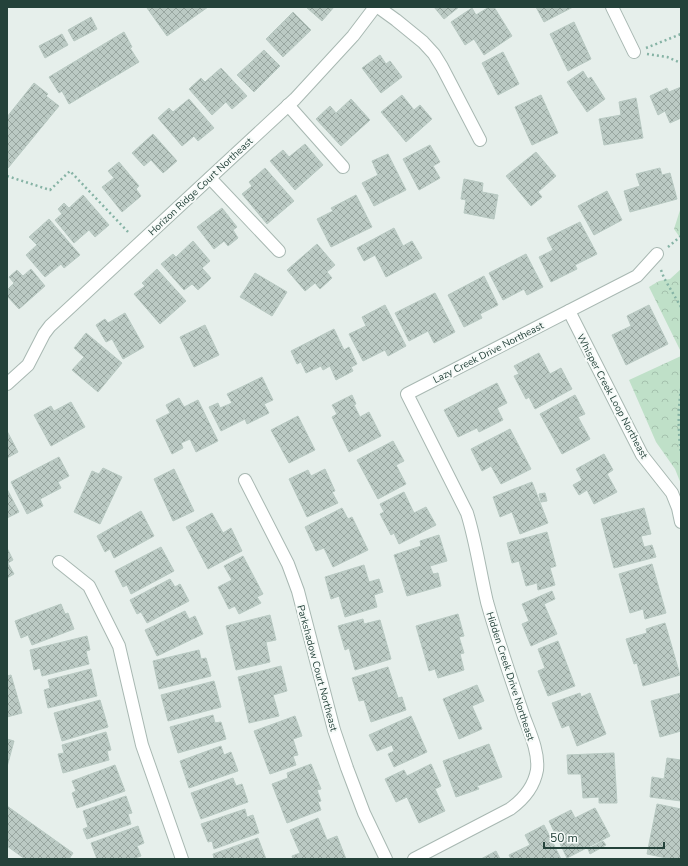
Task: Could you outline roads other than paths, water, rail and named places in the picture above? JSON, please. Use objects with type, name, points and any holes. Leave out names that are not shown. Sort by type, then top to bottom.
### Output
[{"type":"street","name":"Horizon Ridge Court Northeast","points":[[7,384],[28,365],[44,334],[50,326],[288,105],[348,41],[376,7]]},
{"type":"street","points":[[376,7],[396,20],[418,38],[434,54],[480,140]]},
{"type":"street","points":[[612,7],[634,52]]},
{"type":"street","points":[[288,105],[343,167]]},
{"type":"street","points":[[210,178],[279,251]]},
{"type":"street","name":"Lazy Creek Drive Northeast","points":[[406,394],[637,276],[657,254]]},
{"type":"street","name":"Whisper Creek Loop Northeast","points":[[569,311],[642,455],[672,493],[678,508],[681,522]]},
{"type":"street","name":"Hidden Creek Drive Northeast","points":[[406,394],[467,513],[487,600],[503,656],[535,750],[537,769],[532,785],[524,798],[510,809],[414,859]]},
{"type":"street","name":"Parkshadow Court Northeast","points":[[245,480],[288,564],[298,591],[334,730],[346,768],[364,813],[386,859]]},
{"type":"street","points":[[59,562],[89,586],[119,646],[142,745],[182,859]]}]
